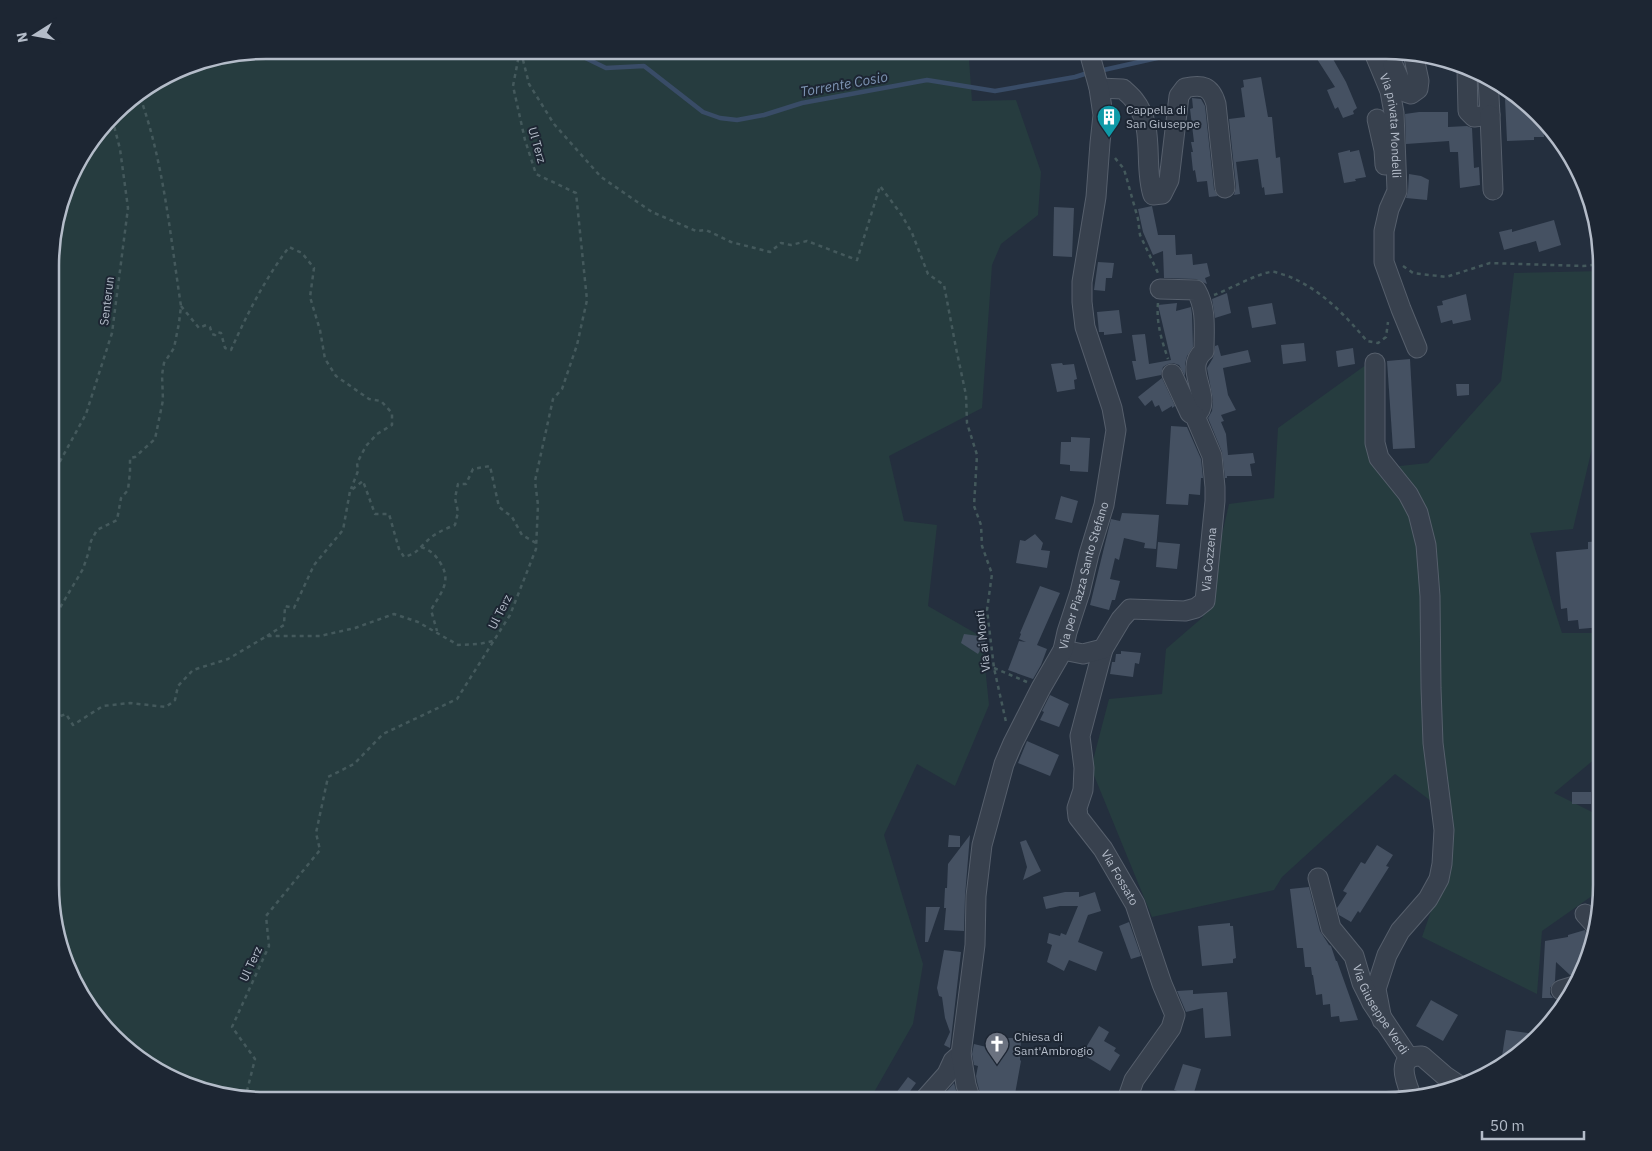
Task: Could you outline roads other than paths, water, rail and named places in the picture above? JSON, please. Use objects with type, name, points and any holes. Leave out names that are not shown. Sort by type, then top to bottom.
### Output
[{"type":"street","name":"Via per Piazza Santo Stefano","points":[[961,1054],[975,946],[976,896],[982,845],[1004,764],[1012,743],[1063,650],[1104,505],[1116,430],[1112,408],[1085,327],[1082,302],[1082,282],[1096,197],[1104,115],[1100,88],[1091,59]]},
{"type":"street","name":"Via privata Mondelli","points":[[1377,59],[1390,91],[1394,113],[1397,191],[1389,209],[1384,231],[1384,262],[1417,348]]},
{"type":"street","name":"Via privata Mondelli","points":[[1390,59],[1405,92],[1411,94],[1418,89],[1419,81],[1415,61]]},
{"type":"street","points":[[1466,74],[1468,111],[1474,117],[1490,115]]},
{"type":"street","points":[[1488,85],[1493,190]]},
{"type":"street","points":[[1100,88],[1123,89],[1136,101],[1148,135],[1150,184],[1153,194],[1162,194],[1169,180],[1179,96],[1184,88],[1192,86],[1209,89],[1213,94],[1216,104],[1225,188]]},
{"type":"street","points":[[1376,119],[1384,150],[1385,188],[1381,204],[1389,209]]},
{"type":"street","points":[[1160,288],[1196,290],[1202,300],[1204,351],[1198,356],[1195,370],[1204,401],[1201,412],[1195,416],[1190,413],[1172,374]]},
{"type":"street","points":[[1374,363],[1376,443],[1380,458],[1408,494],[1418,513],[1426,545],[1430,596],[1433,743],[1444,830],[1439,879],[1428,899],[1400,931],[1387,955],[1376,989],[1382,1020]]},
{"type":"street","name":"Via Cozzena","points":[[1104,648],[1121,619],[1130,610],[1185,611],[1196,608],[1205,601],[1215,488],[1212,456],[1195,416]]},
{"type":"street","points":[[1063,650],[1083,654],[1104,648]]},
{"type":"street","name":"Via Fossato","points":[[1104,648],[1080,736],[1084,768],[1083,790],[1077,808],[1078,817],[1103,849],[1135,904],[1162,984],[1175,1015],[1168,1034],[1134,1080],[1130,1092]]},
{"type":"street","name":"Via Giuseppe Verdi","points":[[1318,878],[1331,928],[1354,956],[1362,983],[1382,1020],[1409,1058]]},
{"type":"street","points":[[930,1092],[947,1074],[953,1061],[961,1054]]},
{"type":"street","points":[[961,1054],[968,1092]]},
{"type":"street","name":"Via Giuseppe Verdi","points":[[1409,1091],[1403,1074],[1409,1058],[1416,1055],[1422,1056],[1453,1081]]},
{"type":"waterway","name":"Torrente Cosio","points":[[588,59],[606,68],[644,66],[703,112],[720,118],[737,120],[764,115],[802,103],[927,80],[995,91],[1075,77],[1091,72]]},
{"type":"waterway","name":"Torrente Cosio","points":[[1099,71],[1153,59]]},
{"type":"place","name":"Cappella di San Giuseppe","points":[[1109,138]]},
{"type":"place","name":"Chiesa di Sant'Ambrogio","points":[[997,1065]]}]
